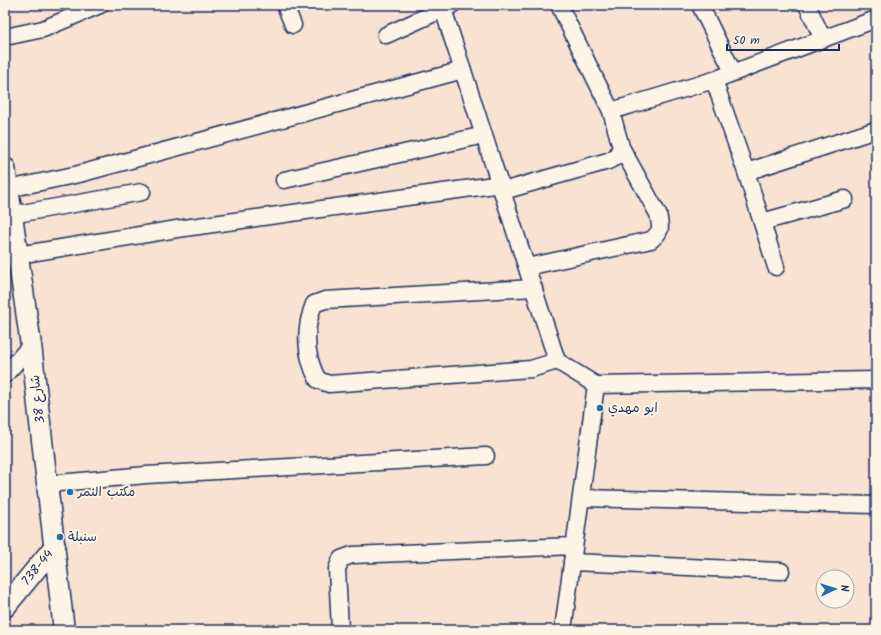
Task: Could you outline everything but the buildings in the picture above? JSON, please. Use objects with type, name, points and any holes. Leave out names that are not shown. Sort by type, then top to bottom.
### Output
[{"type":"street","points":[[5,37],[43,29],[100,5]]},
{"type":"street","points":[[285,5],[293,25]]},
{"type":"street","points":[[527,267],[651,240],[659,233],[660,226],[658,214],[621,147],[611,111],[558,5]]},
{"type":"street","points":[[700,5],[733,72]]},
{"type":"street","points":[[807,5],[823,39]]},
{"type":"street","points":[[386,35],[448,7],[463,70],[557,361],[596,385],[876,380]]},
{"type":"street","points":[[611,111],[714,80],[876,19]]},
{"type":"street","points":[[8,189],[79,174],[463,70]]},
{"type":"street","points":[[714,80],[746,172],[776,267]]},
{"type":"street","points":[[746,172],[876,130]]},
{"type":"street","points":[[284,180],[484,135]]},
{"type":"street","points":[[18,255],[177,229],[502,188],[608,161],[616,157],[621,147]]},
{"type":"street","name":"شارع 38","points":[[5,168],[31,346],[64,630]]},
{"type":"street","points":[[11,215],[142,192]]},
{"type":"street","points":[[762,222],[845,199]]},
{"type":"street","points":[[534,288],[325,300],[314,304],[309,316],[307,336],[308,353],[312,369],[318,380],[329,384],[531,369],[557,361]]},
{"type":"street","points":[[5,375],[31,346]]},
{"type":"street","points":[[563,630],[596,385]]},
{"type":"street","points":[[48,484],[146,475],[486,456]]},
{"type":"street","points":[[581,498],[876,505]]},
{"type":"street","name":"738-44","points":[[5,607],[55,546]]},
{"type":"street","points":[[340,630],[338,568],[341,559],[352,555],[574,546]]},
{"type":"street","points":[[572,562],[781,571]]},
{"type":"place","name":"ابو مهدي","points":[[600,408]]},
{"type":"place","name":"مكتب النمر","points":[[70,492]]},
{"type":"place","name":"سنبلة","points":[[60,537]]}]
